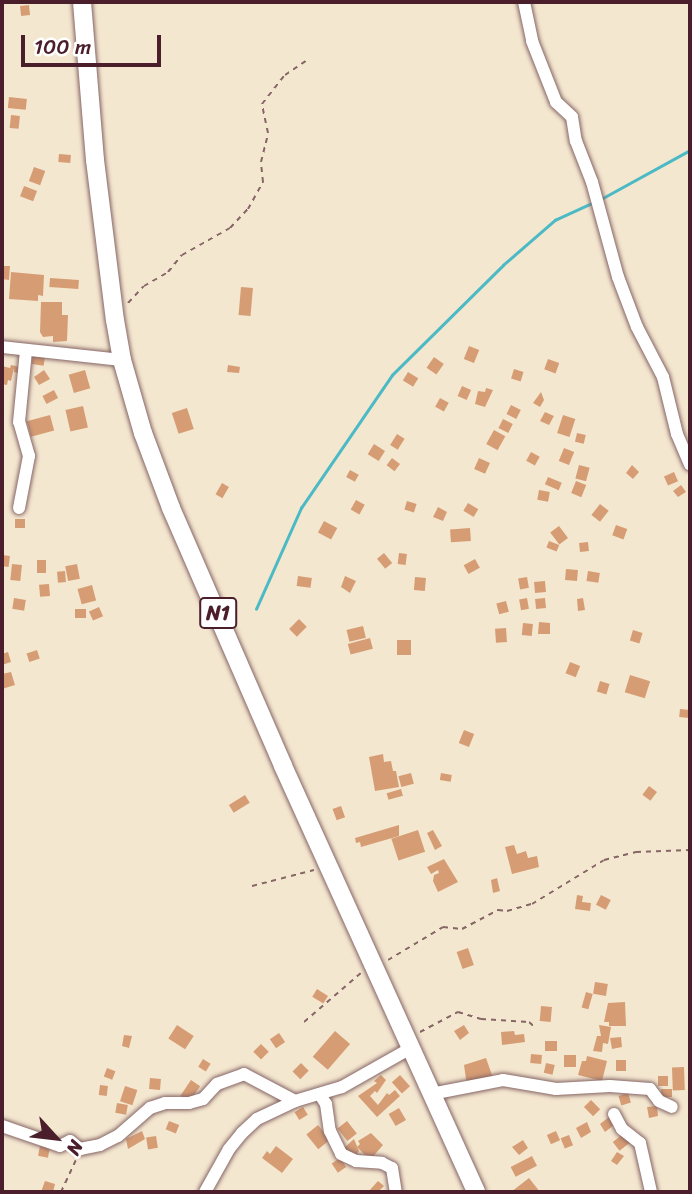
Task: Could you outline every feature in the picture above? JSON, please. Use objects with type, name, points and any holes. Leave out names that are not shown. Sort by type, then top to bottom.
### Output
[{"type":"highway","name":"N1","points":[[82,2],[95,160],[115,320],[122,360],[143,433],[171,508],[476,1192]]},
{"type":"street","points":[[524,2],[532,41],[556,102],[572,117],[576,141],[592,182],[618,277],[637,327],[663,377],[677,434],[690,464]]},
{"type":"street","points":[[2,347],[122,360]]},
{"type":"street","points":[[19,509],[29,456],[19,422],[26,350]]},
{"type":"street","points":[[375,1069],[406,1038]]},
{"type":"street","points":[[205,1192],[229,1149],[257,1119],[295,1101],[320,1095],[375,1069],[391,1057],[406,1038]]},
{"type":"street","points":[[2,1126],[60,1146],[70,1141],[80,1149],[100,1145],[118,1136],[150,1108],[165,1103],[188,1104],[203,1099],[217,1084],[244,1074],[295,1101]]},
{"type":"street","points":[[431,1094],[503,1080],[556,1089],[610,1086],[650,1089],[659,1101],[672,1107]]},
{"type":"street","points":[[320,1095],[326,1104],[330,1131],[341,1154],[356,1161],[382,1163],[392,1168],[396,1192]]},
{"type":"street","points":[[614,1114],[622,1129],[640,1143],[651,1192]]},
{"type":"path","points":[[115,320],[144,286],[168,272],[182,256],[230,228],[248,209],[263,182],[261,162],[268,133],[262,104],[285,75],[307,60]]},
{"type":"path","points":[[304,1022],[352,979],[373,965],[397,957],[443,927],[462,929],[498,910],[507,911],[532,904],[604,860],[636,852],[690,850]]},
{"type":"path","points":[[252,886],[328,865]]},
{"type":"path","points":[[406,1038],[458,1012],[481,1018],[529,1022],[536,1028]]},
{"type":"path","points":[[61,1192],[80,1149]]},
{"type":"building","points":[[29,5],[30,15],[21,16],[20,6]]},
{"type":"building","points":[[9,97],[27,99],[26,110],[8,108]]},
{"type":"building","points":[[11,115],[20,116],[19,129],[10,128]]},
{"type":"building","points":[[59,154],[71,155],[70,163],[58,162]]},
{"type":"building","points":[[34,167],[45,171],[40,185],[29,181]]},
{"type":"building","points":[[24,186],[37,191],[33,201],[20,196]]},
{"type":"building","points":[[2,266],[10,266],[9,280],[2,279]]},
{"type":"building","points":[[11,272],[44,275],[43,296],[38,295],[38,301],[9,299]]},
{"type":"building","points":[[50,278],[79,280],[78,289],[49,287]]},
{"type":"building","points":[[241,287],[253,288],[251,316],[239,315]]},
{"type":"building","points":[[41,302],[62,302],[62,315],[68,315],[67,341],[53,342],[53,336],[43,337],[40,332]]},
{"type":"building","points":[[469,346],[479,350],[474,363],[464,359]]},
{"type":"building","points":[[33,356],[45,358],[44,366],[32,364]]},
{"type":"building","points":[[434,357],[444,364],[436,375],[427,368]]},
{"type":"building","points":[[548,359],[559,363],[556,373],[544,369]]},
{"type":"building","points":[[11,365],[20,367],[18,373],[14,372],[14,368],[11,381],[8,380],[7,385],[2,384],[2,366],[10,368]]},
{"type":"building","points":[[228,365],[240,367],[239,373],[227,372]]},
{"type":"building","points":[[514,369],[524,372],[521,381],[511,379]]},
{"type":"building","points":[[44,370],[50,379],[39,385],[34,377]]},
{"type":"building","points":[[85,370],[90,388],[74,393],[69,375]]},
{"type":"building","points":[[408,372],[418,378],[413,387],[403,381]]},
{"type":"building","points":[[462,386],[471,390],[467,400],[458,396]]},
{"type":"building","points":[[486,388],[493,390],[485,407],[475,404],[478,391],[485,392]]},
{"type":"building","points":[[54,390],[58,398],[47,404],[42,396]]},
{"type":"building","points":[[541,392],[544,400],[540,407],[533,403]]},
{"type":"building","points":[[440,398],[449,403],[444,412],[435,407]]},
{"type":"building","points":[[511,405],[521,410],[516,419],[506,414]]},
{"type":"building","points":[[83,406],[88,427],[70,431],[65,410]]},
{"type":"building","points":[[187,408],[194,429],[179,434],[172,413]]},
{"type":"building","points":[[545,412],[554,416],[549,425],[540,421]]},
{"type":"building","points":[[50,415],[54,430],[31,437],[27,421]]},
{"type":"building","points":[[563,415],[575,419],[569,437],[557,433]]},
{"type":"building","points":[[503,419],[513,424],[508,433],[498,428]]},
{"type":"building","points":[[494,430],[505,436],[498,450],[486,444]]},
{"type":"building","points":[[577,433],[586,435],[584,444],[575,442]]},
{"type":"building","points":[[397,434],[405,439],[398,450],[390,445]]},
{"type":"building","points":[[374,444],[385,451],[379,461],[368,454]]},
{"type":"building","points":[[564,448],[574,452],[569,465],[559,461]]},
{"type":"building","points":[[531,452],[540,457],[535,466],[526,461]]},
{"type":"building","points":[[392,458],[400,464],[395,471],[387,465]]},
{"type":"building","points":[[479,458],[490,463],[485,474],[474,469]]},
{"type":"building","points":[[579,465],[590,468],[586,481],[575,479]]},
{"type":"building","points":[[632,465],[639,472],[633,479],[626,473]]},
{"type":"building","points":[[350,470],[359,475],[355,482],[346,477]]},
{"type":"building","points":[[674,472],[678,481],[668,486],[664,476]]},
{"type":"building","points":[[548,477],[562,483],[559,490],[545,484]]},
{"type":"building","points":[[576,481],[586,485],[581,497],[571,493]]},
{"type":"building","points":[[222,483],[229,487],[222,498],[216,494]]},
{"type":"building","points":[[681,485],[686,492],[678,497],[673,491]]},
{"type":"building","points":[[539,490],[550,492],[548,502],[537,500]]},
{"type":"building","points":[[356,500],[365,505],[359,514],[351,510]]},
{"type":"building","points":[[407,501],[417,504],[414,513],[404,510]]},
{"type":"building","points":[[468,503],[478,509],[474,517],[463,511]]},
{"type":"building","points":[[600,504],[609,511],[600,522],[591,515]]},
{"type":"building","points":[[438,507],[447,512],[443,521],[433,517]]},
{"type":"building","points":[[15,519],[25,519],[25,528],[15,528]]},
{"type":"building","points":[[324,521],[337,528],[331,540],[318,532]]},
{"type":"building","points":[[616,525],[627,529],[624,539],[612,535]]},
{"type":"building","points":[[559,526],[568,538],[559,545],[550,533]]},
{"type":"building","points":[[470,528],[471,541],[451,542],[450,529]]},
{"type":"building","points":[[549,541],[559,545],[557,552],[546,547]]},
{"type":"building","points":[[588,542],[589,551],[580,552],[579,543]]},
{"type":"building","points":[[384,553],[392,563],[385,569],[377,559]]},
{"type":"building","points":[[399,553],[407,554],[406,565],[398,564]]},
{"type":"building","points":[[2,555],[10,556],[9,567],[2,566]]},
{"type":"building","points":[[475,559],[480,568],[468,574],[464,565]]},
{"type":"building","points":[[37,560],[46,560],[46,573],[37,573]]},
{"type":"building","points":[[12,564],[22,565],[20,581],[10,580]]},
{"type":"building","points":[[77,564],[80,579],[68,581],[65,566]]},
{"type":"building","points":[[566,569],[578,570],[577,581],[565,580]]},
{"type":"building","points":[[65,571],[66,582],[58,583],[57,572]]},
{"type":"building","points":[[588,571],[600,573],[598,583],[586,581]]},
{"type":"building","points":[[298,576],[312,578],[310,588],[297,586]]},
{"type":"building","points":[[345,576],[356,581],[350,593],[341,587]]},
{"type":"building","points":[[415,577],[426,578],[425,591],[414,590]]},
{"type":"building","points":[[527,577],[529,588],[520,589],[518,579]]},
{"type":"building","points":[[545,581],[546,592],[535,593],[534,582]]},
{"type":"building","points":[[49,584],[50,596],[40,597],[39,585]]},
{"type":"building","points":[[92,585],[96,600],[82,604],[78,589]]},
{"type":"building","points":[[14,598],[26,600],[24,611],[12,609]]},
{"type":"building","points":[[527,598],[529,609],[521,610],[519,599]]},
{"type":"building","points":[[545,598],[546,608],[536,609],[535,599]]},
{"type":"building","points":[[583,598],[585,610],[578,611],[577,599]]},
{"type":"building","points":[[506,601],[509,612],[499,614],[496,604]]},
{"type":"building","points":[[99,607],[103,616],[93,621],[89,611]]},
{"type":"building","points":[[75,609],[86,609],[86,618],[75,618]]},
{"type":"building","points":[[299,619],[307,627],[297,637],[289,629]]},
{"type":"building","points":[[539,622],[550,623],[550,634],[538,634]]},
{"type":"building","points":[[523,623],[533,624],[532,636],[522,635]]},
{"type":"building","points":[[363,626],[366,638],[349,642],[347,630]]},
{"type":"building","points":[[506,628],[507,642],[496,643],[495,629]]},
{"type":"building","points":[[633,630],[643,633],[639,643],[630,641]]},
{"type":"building","points":[[370,638],[373,649],[351,655],[348,644]]},
{"type":"building","points":[[397,640],[411,640],[411,655],[397,655]]},
{"type":"building","points":[[37,650],[40,659],[29,662],[27,653]]},
{"type":"building","points":[[8,652],[11,662],[2,665],[2,654]]},
{"type":"building","points":[[570,662],[580,666],[576,677],[566,673]]},
{"type":"building","points":[[11,672],[15,685],[2,689],[2,674]]},
{"type":"building","points":[[630,675],[650,681],[645,698],[625,692]]},
{"type":"building","points":[[600,681],[610,684],[606,694],[597,692]]},
{"type":"building","points":[[680,709],[690,710],[689,718],[679,717]]},
{"type":"building","points":[[464,730],[474,734],[469,747],[459,743]]},
{"type":"building","points":[[383,754],[384,762],[391,761],[393,771],[396,771],[399,787],[375,791],[369,757]]},
{"type":"building","points":[[411,773],[414,784],[401,787],[398,776]]},
{"type":"building","points":[[441,773],[452,775],[451,782],[440,780]]},
{"type":"building","points":[[649,786],[657,792],[650,801],[642,795]]},
{"type":"building","points":[[401,789],[403,796],[389,800],[387,793]]},
{"type":"building","points":[[245,795],[250,803],[234,813],[229,805]]},
{"type":"building","points":[[341,806],[345,817],[337,820],[333,809]]},
{"type":"building","points":[[399,825],[399,836],[361,847],[360,842],[356,843],[355,838]]},
{"type":"building","points":[[418,830],[425,852],[398,861],[391,839]]},
{"type":"building","points":[[433,830],[442,846],[435,850],[427,833]]},
{"type":"building","points":[[514,845],[517,854],[526,851],[528,858],[537,856],[539,867],[512,874],[505,847]]},
{"type":"building","points":[[444,859],[458,882],[438,892],[433,881],[434,875],[439,873],[438,870],[431,874],[427,867]]},
{"type":"building","points":[[497,878],[500,891],[493,893],[491,880]]},
{"type":"building","points":[[577,895],[583,896],[582,902],[591,903],[590,911],[575,909]]},
{"type":"building","points":[[601,895],[611,900],[606,910],[596,905]]},
{"type":"building","points":[[468,948],[474,965],[463,969],[457,952]]},
{"type":"building","points":[[595,982],[608,984],[606,996],[593,994]]},
{"type":"building","points":[[317,989],[328,996],[323,1004],[312,997]]},
{"type":"building","points":[[586,992],[593,994],[588,1009],[582,1007]]},
{"type":"building","points":[[625,1002],[626,1026],[609,1026],[609,1022],[604,1022],[608,1003]]},
{"type":"building","points":[[541,1006],[552,1007],[551,1022],[540,1021]]},
{"type":"building","points":[[177,1025],[194,1036],[185,1049],[168,1038]]},
{"type":"building","points":[[464,1025],[469,1033],[460,1040],[454,1031]]},
{"type":"building","points":[[599,1025],[611,1027],[608,1044],[603,1043],[602,1052],[593,1051],[597,1036],[601,1036]]},
{"type":"building","points":[[335,1031],[350,1044],[328,1070],[313,1057]]},
{"type":"building","points":[[514,1031],[515,1035],[524,1034],[525,1042],[502,1045],[501,1032]]},
{"type":"building","points":[[279,1033],[285,1042],[276,1048],[270,1039]]},
{"type":"building","points":[[124,1035],[132,1036],[129,1048],[122,1046]]},
{"type":"building","points":[[621,1037],[622,1047],[612,1049],[610,1038]]},
{"type":"building","points":[[545,1041],[557,1041],[557,1051],[545,1051]]},
{"type":"building","points":[[261,1044],[269,1052],[261,1060],[253,1052]]},
{"type":"building","points":[[531,1054],[542,1055],[541,1064],[530,1063]]},
{"type":"building","points":[[564,1055],[576,1055],[576,1067],[564,1067]]},
{"type":"building","points":[[587,1056],[607,1061],[602,1081],[578,1075],[582,1061],[586,1061]]},
{"type":"building","points":[[486,1058],[493,1078],[467,1086],[464,1065]]},
{"type":"building","points":[[203,1059],[211,1064],[206,1071],[198,1067]]},
{"type":"building","points":[[616,1060],[626,1060],[626,1071],[616,1071]]},
{"type":"building","points":[[301,1063],[309,1071],[300,1079],[293,1071]]},
{"type":"building","points":[[546,1063],[555,1065],[553,1075],[544,1073]]},
{"type":"building","points":[[672,1067],[684,1067],[685,1090],[673,1090]]},
{"type":"building","points":[[107,1068],[115,1071],[112,1080],[104,1076]]},
{"type":"building","points":[[381,1075],[386,1080],[377,1093],[375,1091],[370,1096],[378,1105],[387,1093],[389,1095],[395,1090],[400,1096],[377,1117],[358,1096],[377,1083],[374,1081]]},
{"type":"building","points":[[400,1075],[410,1086],[402,1094],[392,1082]]},
{"type":"building","points":[[658,1076],[668,1076],[668,1086],[658,1086]]},
{"type":"building","points":[[150,1078],[161,1079],[160,1090],[149,1089]]},
{"type":"building","points":[[191,1080],[200,1086],[189,1102],[180,1096]]},
{"type":"building","points":[[100,1085],[108,1086],[107,1096],[99,1095]]},
{"type":"building","points":[[125,1086],[137,1090],[132,1105],[120,1101]]},
{"type":"building","points":[[661,1089],[672,1089],[672,1097],[661,1097]]},
{"type":"building","points":[[628,1093],[631,1103],[621,1105],[618,1096]]},
{"type":"building","points":[[591,1100],[600,1109],[593,1116],[584,1107]]},
{"type":"building","points":[[117,1103],[128,1105],[126,1115],[115,1113]]},
{"type":"building","points":[[657,1106],[658,1116],[649,1118],[647,1107]]},
{"type":"building","points":[[303,1107],[308,1115],[299,1120],[295,1112]]},
{"type":"building","points":[[399,1108],[406,1120],[396,1126],[389,1114]]},
{"type":"building","points":[[609,1117],[614,1125],[605,1132],[600,1124]]},
{"type":"building","points":[[169,1121],[179,1125],[176,1133],[166,1129]]},
{"type":"building","points":[[347,1121],[357,1134],[347,1141],[338,1128]]},
{"type":"building","points":[[587,1122],[591,1132],[581,1138],[576,1128]]},
{"type":"building","points":[[318,1125],[330,1140],[318,1149],[306,1134]]},
{"type":"building","points":[[142,1131],[145,1139],[128,1149],[126,1139]]},
{"type":"building","points":[[556,1131],[560,1140],[551,1144],[547,1135]]},
{"type":"building","points":[[371,1133],[383,1145],[370,1160],[357,1147],[360,1144],[358,1141]]},
{"type":"building","points":[[623,1134],[630,1143],[620,1151],[613,1142]]},
{"type":"building","points":[[569,1135],[573,1145],[565,1149],[561,1138]]},
{"type":"building","points":[[156,1136],[158,1148],[148,1149],[146,1138]]},
{"type":"building","points":[[354,1139],[359,1151],[353,1159],[344,1148]]},
{"type":"building","points":[[523,1140],[528,1148],[519,1155],[512,1147]]},
{"type":"building","points":[[40,1146],[50,1148],[48,1158],[38,1156]]},
{"type":"building","points":[[276,1146],[293,1159],[282,1173],[262,1158],[267,1151],[270,1154]]},
{"type":"building","points":[[617,1152],[624,1156],[617,1165],[611,1161]]},
{"type":"building","points":[[532,1156],[537,1166],[516,1177],[511,1167]]},
{"type":"building","points":[[340,1158],[346,1167],[338,1173],[332,1164]]},
{"type":"building","points":[[529,1178],[540,1192],[511,1192]]},
{"type":"building","points":[[45,1181],[55,1184],[53,1192],[41,1192]]},
{"type":"building","points":[[378,1181],[384,1186],[378,1192],[368,1192]]},
{"type":"waterway","points":[[601,199],[690,150]]},
{"type":"waterway","points":[[256,609],[301,508],[392,375],[503,265],[555,220],[592,203]]}]
